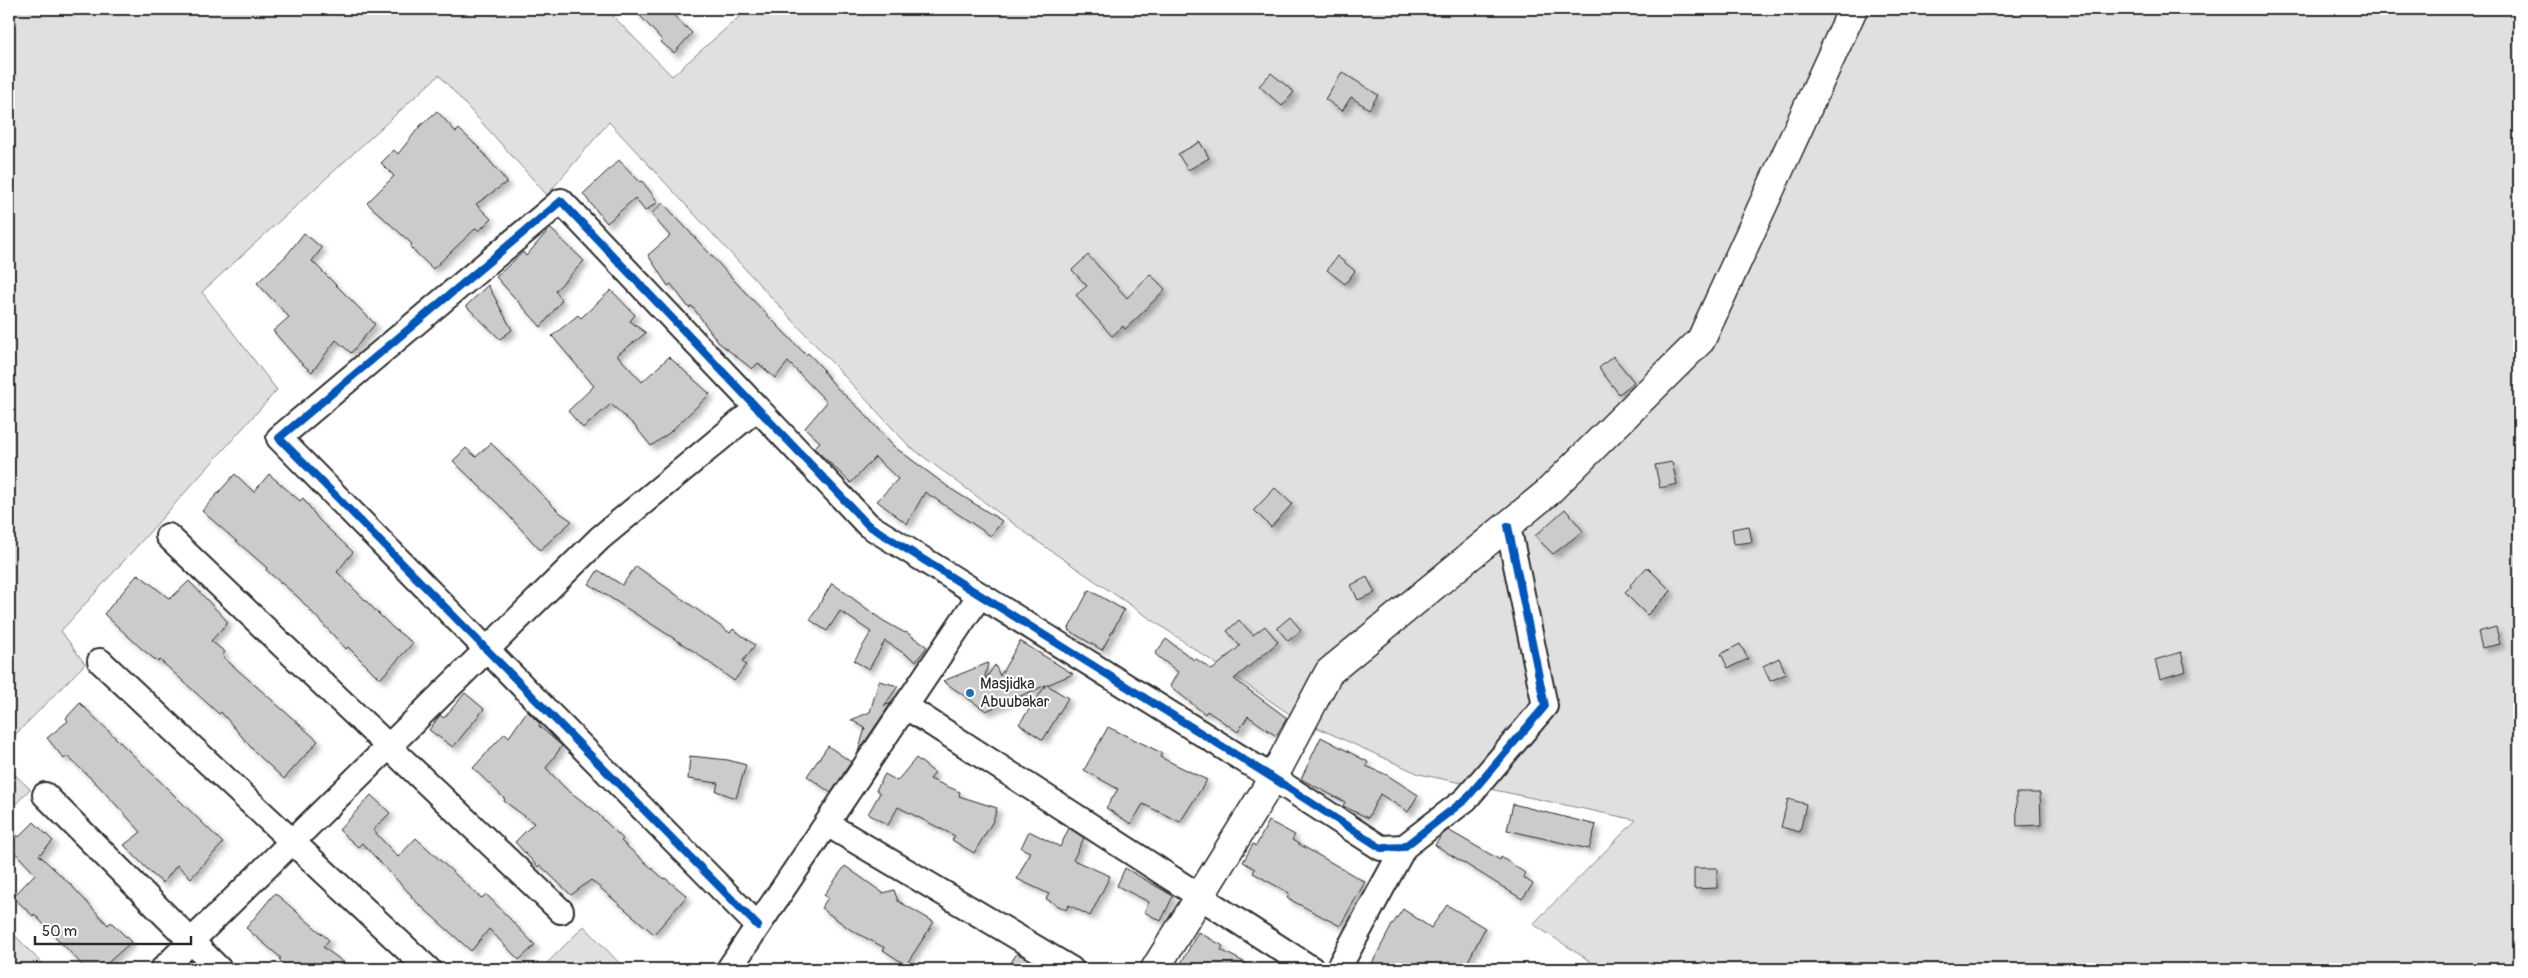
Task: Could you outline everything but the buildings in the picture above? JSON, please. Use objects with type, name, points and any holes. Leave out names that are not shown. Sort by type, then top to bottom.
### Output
[{"type":"street","points":[[1155,969],[1273,778],[1329,672],[1547,494],[1701,340],[1853,9]]},
{"type":"street","points":[[758,926],[279,438],[561,201],[868,524],[1273,778],[1381,848],[1404,847]]},
{"type":"street","points":[[163,969],[600,538],[757,408]]},
{"type":"street","points":[[1338,969],[1404,847],[1466,799],[1545,706],[1508,526]]},
{"type":"street","points":[[168,536],[562,911]]},
{"type":"street","points":[[729,969],[980,595]]},
{"type":"street","points":[[100,661],[428,969]]},
{"type":"street","points":[[905,706],[1312,969]]},
{"type":"street","points":[[45,795],[218,969]]},
{"type":"street","points":[[827,824],[1071,969]]},
{"type":"shaded area","points":[[9,9],[606,9],[672,76],[748,9],[776,9],[781,13],[786,9],[2519,9],[2519,969],[1602,969],[1533,924],[1636,820],[1419,774],[1294,717],[1041,544],[909,446],[609,122],[547,195],[439,75],[202,292],[277,390],[61,631],[85,664],[9,741]]},
{"type":"shaded area","points":[[9,769],[30,789],[9,811]]},
{"type":"shaded area","points":[[584,926],[625,969],[541,969]]},
{"type":"shaded area","points":[[9,929],[47,969],[9,969]]},
{"type":"cycle path","points":[[758,926],[279,438],[561,201],[868,525],[1273,778],[1381,848],[1404,847],[1466,799],[1545,706],[1508,526]]},
{"type":"place","name":"Masjidka Abuubakar","points":[[970,693]]}]
